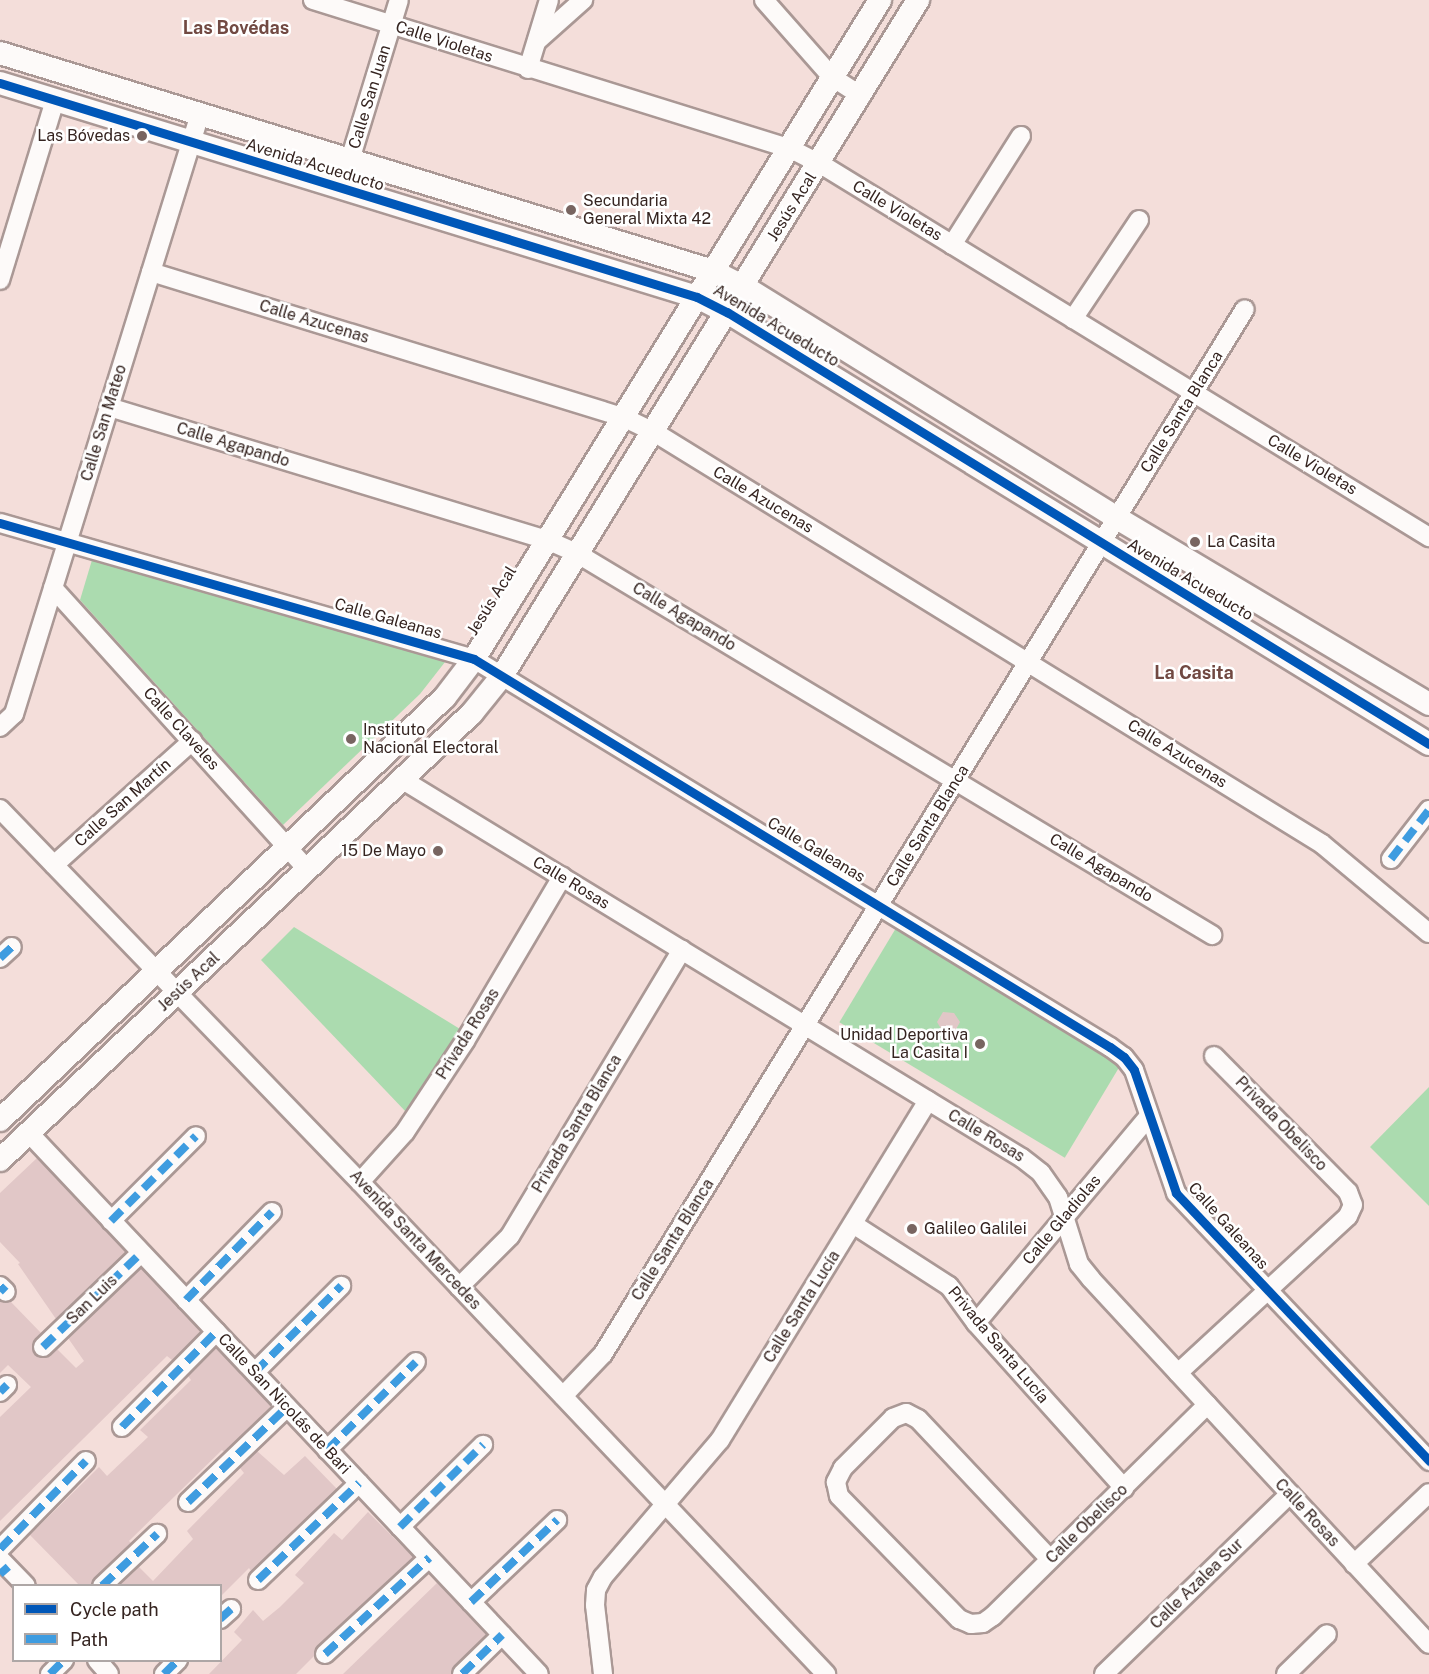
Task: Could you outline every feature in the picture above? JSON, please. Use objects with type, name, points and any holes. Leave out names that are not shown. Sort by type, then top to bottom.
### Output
[{"type":"street","name":"Calle Violetas","points":[[313,0],[528,69],[789,148],[819,163],[1429,537]]},
{"type":"street","name":"Calle San Juan","points":[[350,160],[399,0]]},
{"type":"street","points":[[528,69],[549,0]]},
{"type":"street","points":[[536,42],[583,0]]},
{"type":"street","points":[[764,0],[832,77],[861,96]]},
{"type":"street","name":"Jesús Acal","points":[[0,1120],[445,697],[474,659],[880,0]]},
{"type":"street","name":"Jesús Acal","points":[[0,1161],[403,780],[472,713],[502,676],[918,0]]},
{"type":"street","name":"Avenida Acueducto","points":[[0,53],[712,271],[743,286],[1117,518],[1429,704]]},
{"type":"street","name":"Avenida Acueducto","points":[[0,83],[697,297],[727,312],[1429,744]]},
{"type":"street","points":[[0,280],[8,227],[55,100]]},
{"type":"street","name":"Calle San Mateo","points":[[0,727],[14,714],[200,114]]},
{"type":"street","points":[[952,245],[1021,136]]},
{"type":"street","points":[[1073,319],[1139,220]]},
{"type":"street","name":"Calle Azucenas","points":[[151,272],[623,417],[654,432],[1322,844],[1429,933]]},
{"type":"street","name":"Calle Santa Blanca","points":[[563,1396],[603,1354],[1245,309]]},
{"type":"street","name":"Calle Agapando","points":[[109,407],[547,540],[578,554],[1212,935]]},
{"type":"street","name":"Calle Galeanas","points":[[0,523],[474,659],[1124,1057],[1134,1070],[1176,1194],[1429,1461]]},
{"type":"street","name":"Calle Claveles","points":[[53,588],[308,870]]},
{"type":"street","name":"Calle San Martín","points":[[54,865],[192,741]]},
{"type":"street","name":"Calle Rosas","points":[[403,780],[928,1101],[1041,1173],[1058,1197],[1079,1264],[1091,1279],[1429,1644]]},
{"type":"street","name":"Avenida Santa Mercedes","points":[[0,809],[360,1182],[826,1674]]},
{"type":"street","points":[[1391,859],[1429,810]]},
{"type":"street","name":"Privada Rosas","points":[[360,1182],[405,1132],[465,1041],[562,877]]},
{"type":"street","name":"Privada Santa Blanca","points":[[459,1287],[510,1236],[682,950]]},
{"type":"street","name":"Privada Obelisco","points":[[1214,1056],[1348,1192],[1353,1204],[1348,1216],[1267,1292]]},
{"type":"street","name":"Calle Santa Lucía","points":[[603,1674],[595,1605],[596,1590],[609,1569],[720,1440],[928,1101]]},
{"type":"street","name":"Calle Gladiolas","points":[[976,1323],[1149,1116]]},
{"type":"street","name":"Calle San Nicolás de Bari","points":[[29,1133],[539,1674]]},
{"type":"street","points":[[111,1221],[196,1136]]},
{"type":"street","points":[[186,1300],[272,1212]]},
{"type":"street","name":"Privada Santa Lucía","points":[[853,1224],[949,1286],[976,1323],[1124,1488]]},
{"type":"street","name":"San Luis","points":[[43,1347],[141,1253]]},
{"type":"street","points":[[255,1372],[341,1286]]},
{"type":"street","points":[[1178,1373],[1267,1292]]},
{"type":"street","points":[[122,1427],[216,1332]]},
{"type":"street","points":[[327,1450],[416,1362]]},
{"type":"street","name":"Calle Obelisco","points":[[1050,1559],[918,1419],[906,1413],[893,1418],[843,1468],[836,1482],[839,1496],[959,1619],[971,1624],[983,1623],[1050,1559],[1124,1488],[1207,1405]]},
{"type":"street","points":[[188,1502],[286,1407]]},
{"type":"street","points":[[400,1527],[483,1445]]},
{"type":"street","points":[[0,1549],[86,1461]]},
{"type":"street","points":[[258,1580],[359,1483]]},
{"type":"street","points":[[1354,1564],[1429,1493]]},
{"type":"street","name":"Calle Azalea Sur","points":[[1104,1674],[1290,1494]]},
{"type":"street","points":[[471,1602],[557,1520]]},
{"type":"street","points":[[104,1584],[157,1534]]},
{"type":"street","points":[[325,1654],[429,1558]]},
{"type":"street","points":[[2,1566],[24,1584]]},
{"type":"street","points":[[1286,1674],[1327,1634]]},
{"type":"street","points":[[462,1674],[502,1635]]},
{"type":"street","points":[[50,1674],[62,1662]]},
{"type":"street","points":[[99,1662],[110,1674]]},
{"type":"street","points":[[164,1674],[176,1662]]},
{"type":"green space","points":[[92,560],[445,662],[420,694],[283,825],[80,600]]},
{"type":"green space","points":[[294,927],[460,1029],[407,1113],[261,960]]},
{"type":"green space","name":"Unidad Deportiva La Casita I","points":[[896,928],[1121,1063],[1065,1158],[839,1022]]},
{"type":"green space","points":[[1429,1087],[1429,1206],[1370,1147]]},
{"type":"building","points":[[943,1012],[954,1013],[960,1022],[954,1033],[943,1032],[937,1022]]},
{"type":"building","points":[[37,1158],[126,1252],[56,1319],[18,1264],[20,1263],[0,1242],[0,1193]]},
{"type":"building","points":[[141,1268],[201,1332],[172,1360],[167,1356],[0,1521],[0,1417],[31,1387],[8,1365],[0,1373],[0,1301],[11,1302],[41,1333],[32,1344],[35,1355],[46,1358],[57,1349],[76,1368],[84,1361],[68,1338]]},
{"type":"building","points":[[216,1348],[271,1406],[224,1452],[222,1450],[129,1541],[131,1543],[94,1578],[92,1584],[78,1584],[30,1535],[99,1467],[107,1476],[148,1437],[140,1430],[191,1380],[188,1376]]},
{"type":"building","points":[[257,1451],[284,1475],[305,1456],[337,1489],[251,1571],[249,1568],[222,1595],[222,1584],[121,1584],[139,1567],[153,1581],[193,1539],[187,1531],[244,1473],[240,1468]]},
{"type":"building","points":[[368,1512],[413,1557],[317,1646],[314,1656],[296,1674],[209,1674],[242,1640],[234,1632],[253,1610],[263,1621],[304,1583],[295,1575],[334,1533],[342,1540]]},
{"type":"building","points":[[437,1583],[486,1635],[454,1666],[451,1674],[343,1674]]},
{"type":"marked path","points":[[1391,859],[1429,810]]},
{"type":"marked path","points":[[0,958],[12,947]]},
{"type":"marked path","points":[[111,1221],[196,1136]]},
{"type":"marked path","points":[[186,1300],[272,1212]]},
{"type":"marked path","points":[[43,1347],[141,1253]]},
{"type":"marked path","points":[[0,1286],[6,1292]]},
{"type":"marked path","points":[[255,1372],[341,1286]]},
{"type":"marked path","points":[[122,1427],[216,1332]]},
{"type":"marked path","points":[[327,1450],[416,1362]]},
{"type":"marked path","points":[[0,1392],[7,1385]]},
{"type":"marked path","points":[[188,1502],[287,1407]]},
{"type":"marked path","points":[[400,1527],[483,1445]]},
{"type":"marked path","points":[[0,1549],[86,1461]]},
{"type":"marked path","points":[[258,1580],[359,1483]]},
{"type":"marked path","points":[[471,1602],[557,1520]]},
{"type":"marked path","points":[[104,1584],[157,1534]]},
{"type":"marked path","points":[[325,1654],[429,1558]]},
{"type":"marked path","points":[[0,1574],[8,1567]]},
{"type":"marked path","points":[[222,1617],[231,1609]]},
{"type":"marked path","points":[[462,1674],[502,1635]]},
{"type":"marked path","points":[[50,1674],[62,1662]]},
{"type":"marked path","points":[[164,1674],[176,1662]]},
{"type":"cycle path","points":[[0,83],[697,297],[727,312],[1429,744]]},
{"type":"cycle path","points":[[0,523],[474,659],[1110,1047],[1124,1057],[1134,1070],[1176,1193],[1429,1461]]},
{"type":"place","name":"Las Bóvedas","points":[[142,136]]},
{"type":"place","name":"Secundaria General Mixta 42","points":[[571,210]]},
{"type":"place","name":"La Casita","points":[[1195,542]]},
{"type":"place","name":"Instituto Nacional Electoral","points":[[351,739]]},
{"type":"place","name":"15 De Mayo","points":[[438,851]]},
{"type":"place","name":"Unidad Deportiva La Casita I","points":[[980,1044]]},
{"type":"place","name":"Galileo Galilei","points":[[912,1229]]},
{"type":"district","name":"Las Bovédas","points":[[236,28]]},
{"type":"district","name":"La Casita","points":[[1194,673]]}]
